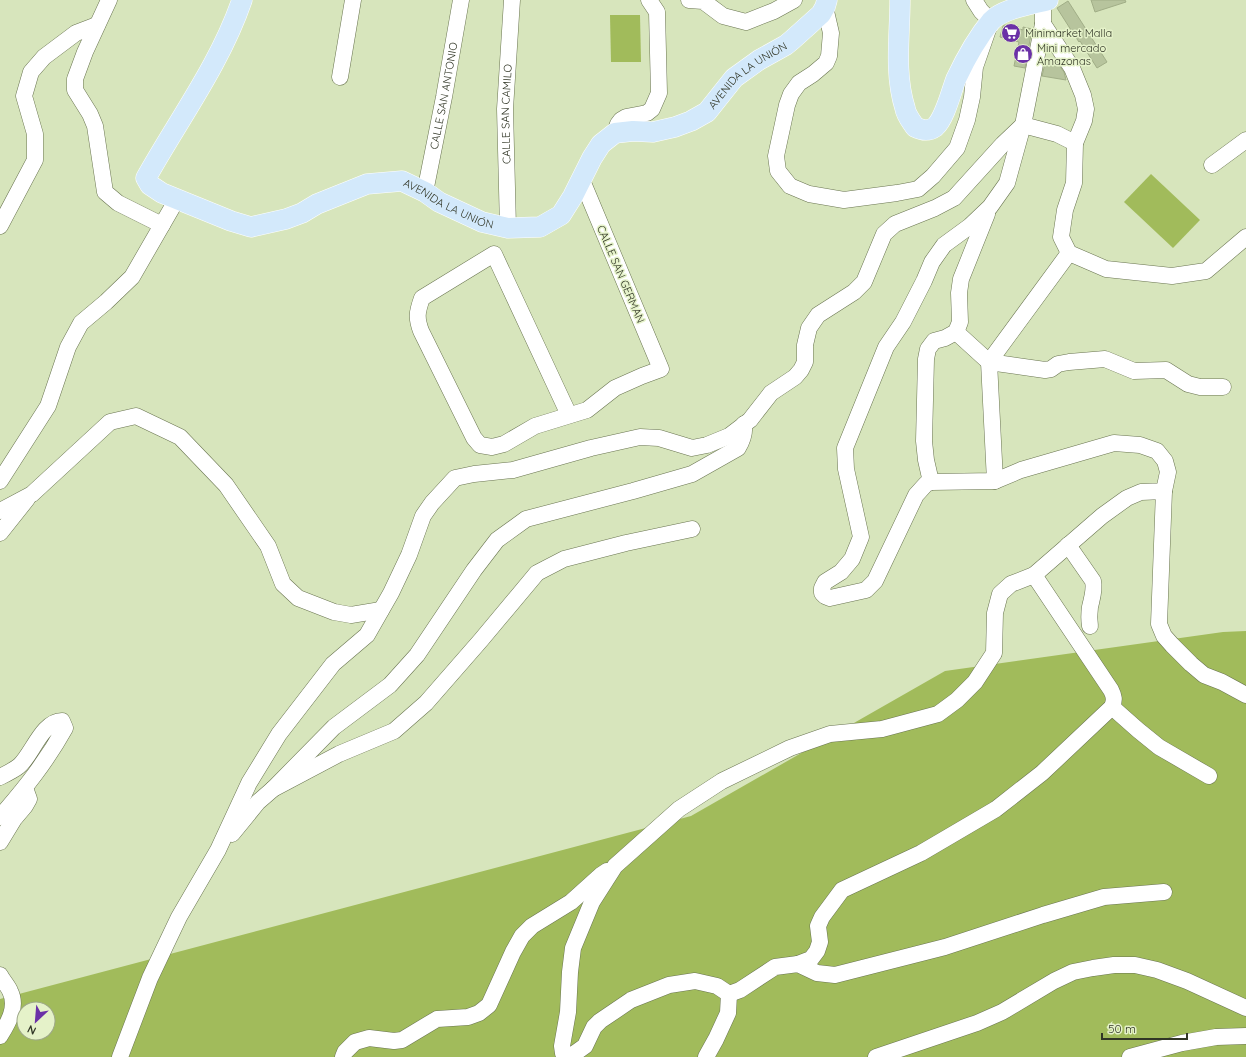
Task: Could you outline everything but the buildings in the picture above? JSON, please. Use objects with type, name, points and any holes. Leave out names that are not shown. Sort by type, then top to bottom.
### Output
[{"type":"main road","name":"AVENIDA LA UNIÓN","points":[[242,0],[235,22],[196,96],[164,146],[146,178],[150,185],[162,193],[231,221],[251,227],[286,219],[302,213],[317,204],[367,184],[402,181],[425,192],[439,202],[482,222],[508,228],[540,227],[561,215],[601,144],[616,133],[634,131],[653,132],[675,127],[691,121],[707,112],[734,78],[759,60],[792,40],[821,14],[826,4]]},
{"type":"main road","points":[[900,0],[898,58],[900,87],[905,109],[915,127],[921,130],[928,130],[938,123],[956,80],[971,51],[992,21],[1002,12],[1044,0]]},
{"type":"street","points":[[109,0],[85,52],[75,79],[75,90],[90,114],[95,126],[105,192],[118,203],[162,225]]},
{"type":"street","points":[[340,77],[353,0]]},
{"type":"street","name":"CALLE SAN ANTONIO","points":[[425,192],[461,0]]},
{"type":"street","name":"CALLE SAN CAMILO","points":[[508,228],[505,109],[512,0]]},
{"type":"street","points":[[616,133],[618,124],[621,120],[626,117],[647,113],[652,109],[659,93],[656,12],[649,0]]},
{"type":"street","points":[[698,0],[723,16],[746,22],[774,11],[794,0]]},
{"type":"street","points":[[826,4],[831,33],[829,56],[826,63],[799,83],[791,94],[787,105],[776,156],[778,171],[790,186],[809,194],[844,200],[918,189],[933,176],[957,148],[967,120],[972,97],[975,67],[992,21],[981,11],[974,0]]},
{"type":"street","points":[[1044,0],[1043,24],[1023,125],[1007,183],[990,206],[970,226],[944,245],[932,262],[903,322],[886,347],[845,448],[846,469],[861,537],[852,559],[841,572],[825,582],[822,588],[822,593],[830,598],[866,590],[875,581],[916,495],[926,484],[931,482],[995,481],[1021,470],[1114,443],[1140,445],[1157,451],[1165,461],[1168,472],[1164,491],[1159,624],[1164,636],[1191,664],[1204,674],[1246,695]]},
{"type":"street","points":[[1043,24],[1072,68],[1083,95],[1086,109],[1084,121],[1074,143],[1074,183],[1064,210],[1061,237],[1069,253],[1106,269],[1172,276],[1206,271],[1246,236]]},
{"type":"street","points":[[0,226],[35,160],[35,134],[24,96],[31,72],[44,57],[76,33],[97,25]]},
{"type":"street","points":[[1023,125],[1057,134],[1074,143]]},
{"type":"street","points":[[120,1057],[150,978],[179,917],[218,850],[249,783],[279,734],[333,664],[367,635],[391,593],[409,555],[423,516],[432,503],[455,478],[474,474],[514,470],[591,448],[640,437],[659,438],[692,448],[707,445],[729,436],[750,420],[771,393],[795,377],[801,370],[804,362],[805,345],[810,328],[818,315],[854,292],[864,282],[884,234],[895,224],[935,208],[954,198],[1003,144],[1023,125]]},
{"type":"street","points":[[1212,165],[1246,140]]},
{"type":"street","name":"CALLE SAN GERMAN","points":[[569,415],[587,410],[615,388],[661,369],[581,178]]},
{"type":"street","points":[[0,481],[48,406],[68,347],[81,323],[132,277],[177,199]]},
{"type":"street","points":[[931,482],[926,460],[924,441],[926,359],[928,348],[934,341],[945,338],[956,332],[960,322],[961,279],[990,206]]},
{"type":"street","points":[[995,481],[989,362],[1069,253]]},
{"type":"street","points":[[494,254],[569,415],[535,426],[504,444],[492,447],[480,445],[474,438],[421,331],[418,321],[418,311],[422,298],[494,254]]},
{"type":"street","points":[[956,332],[989,362],[1044,370],[1058,364],[1069,362],[1105,359],[1134,371],[1166,370],[1180,380],[1194,386],[1223,387]]},
{"type":"street","points":[[0,533],[32,494],[110,422],[136,416],[180,437],[226,485],[268,546],[283,584],[298,598],[334,612],[351,615],[381,610]]},
{"type":"street","points":[[218,850],[258,802],[273,789],[334,727],[395,680],[417,655],[474,570],[497,540],[526,519],[692,474],[738,448],[745,431],[744,424]]},
{"type":"street","points":[[343,1057],[345,1052],[355,1042],[369,1038],[394,1041],[402,1040],[437,1019],[468,1017],[479,1013],[489,1004],[513,952],[522,936],[532,926],[571,902],[601,875],[615,866],[679,809],[722,781],[790,748],[830,734],[882,730],[938,714],[957,700],[975,682],[994,653],[995,613],[1000,594],[1011,584],[1034,575],[1102,516],[1127,498],[1141,492],[1164,491]]},
{"type":"street","points":[[0,511],[32,494]]},
{"type":"street","points":[[273,789],[339,754],[394,731],[426,703],[537,574],[564,559],[626,543],[692,529]]},
{"type":"street","points":[[1068,545],[1093,581],[1095,587],[1090,608],[1090,626]]},
{"type":"street","points":[[729,994],[740,990],[775,967],[798,964],[811,959],[817,951],[820,942],[818,926],[822,917],[842,890],[921,853],[996,809],[1042,774],[1112,707],[1114,696],[1111,690],[1034,575]]},
{"type":"street","points":[[1112,707],[1159,746],[1208,776]]},
{"type":"street","points":[[0,777],[20,765],[48,726],[57,721],[62,721],[65,728],[45,762],[0,817]]},
{"type":"street","points":[[0,842],[14,819],[29,799],[25,788]]},
{"type":"street","points":[[615,866],[592,902],[573,948],[568,1012],[561,1055],[570,1056],[585,1046],[594,1027],[600,1021],[631,1000],[669,985],[696,981],[717,986],[729,994]]},
{"type":"street","points":[[798,964],[817,973],[835,975],[945,948],[1042,915],[1104,897],[1164,892]]},
{"type":"street","points":[[876,1057],[977,1023],[1002,1012],[1073,972],[1114,965],[1135,965],[1157,970],[1187,981],[1246,1008]]},
{"type":"street","points":[[0,975],[11,993],[14,1004],[11,1017],[0,1036]]},
{"type":"street","points":[[706,1057],[716,1040],[728,1013],[729,994]]},
{"type":"street","points":[[1130,1057],[1182,1043],[1216,1037],[1246,1036]]},
{"type":"green space","points":[[610,15],[640,15],[641,62],[611,62]]},
{"type":"green space","points":[[1151,174],[1200,220],[1173,248],[1124,202]]},
{"type":"green space","points":[[1246,631],[1246,1057],[0,1057],[0,999],[691,816],[945,671],[1223,632]]},
{"type":"place","name":"Minimarket Malla","points":[[1011,33]]},
{"type":"place","name":"Mini mercado Amazonas","points":[[1023,54]]}]
